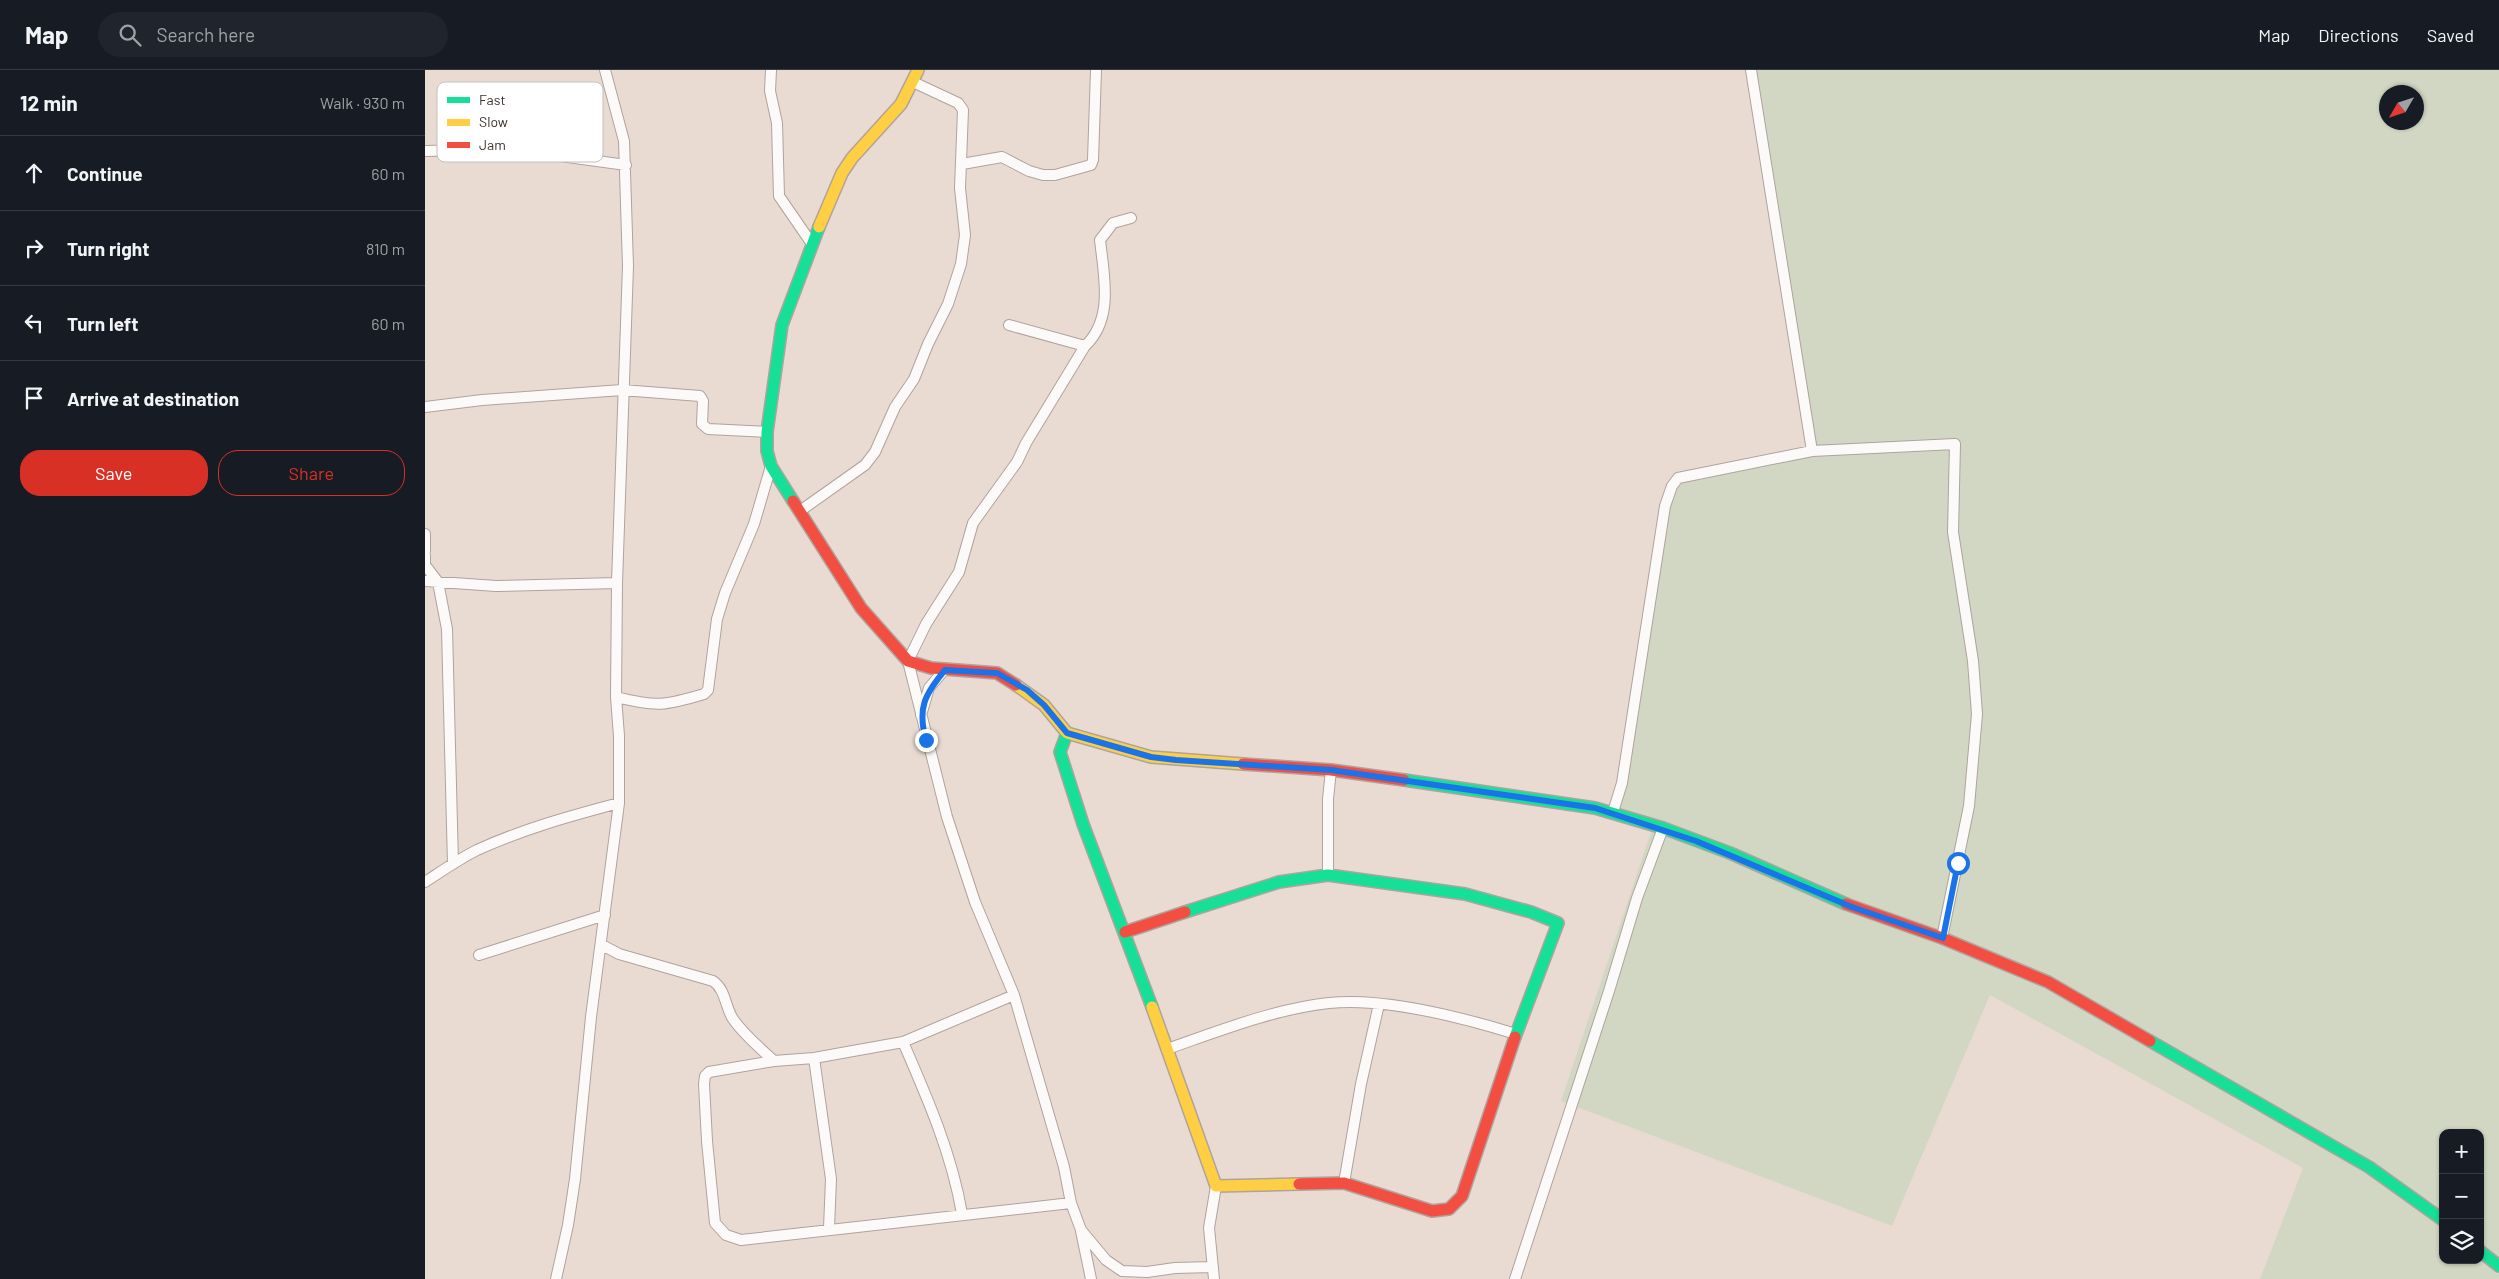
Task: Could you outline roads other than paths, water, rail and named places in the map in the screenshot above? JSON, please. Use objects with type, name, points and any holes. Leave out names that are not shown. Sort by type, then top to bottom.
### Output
[{"type":"street","points":[[556,1279],[568,1225],[575,1180],[591,1017],[602,945],[619,803],[619,736],[616,698],[617,583],[628,266],[624,141],[605,70]]},
{"type":"street","points":[[771,70],[770,91],[777,123],[779,196],[812,244]]},
{"type":"street","points":[[918,70],[901,104],[852,158],[842,173],[812,244],[782,325],[767,432],[767,451],[771,466],[861,608],[908,661],[921,718],[961,863],[1014,995],[1064,1167],[1071,1203],[1081,1230],[1091,1279]]},
{"type":"street","points":[[962,164],[1002,157],[1043,175],[1055,175],[1087,168],[1093,160],[1096,70]]},
{"type":"street","points":[[1751,70],[1812,451]]},
{"type":"street","points":[[800,511],[870,460],[900,399],[914,379],[928,344],[948,304],[961,264],[965,235],[960,188],[963,110],[958,103],[913,82]]},
{"type":"street","points":[[603,162],[626,165]]},
{"type":"street","points":[[908,661],[926,624],[959,572],[973,523],[1017,462],[1026,443],[1064,384],[1085,346],[1095,337],[1101,325],[1105,300],[1100,240],[1113,223],[1131,218]]},
{"type":"street","points":[[1009,325],[1085,346]]},
{"type":"street","points":[[425,407],[482,400],[623,390],[700,396],[703,400],[702,424],[708,429],[767,432]]},
{"type":"street","points":[[1613,812],[1622,784],[1665,506],[1672,486],[1678,478],[1812,451],[1955,444],[1953,532],[1973,661],[1977,714],[1969,806],[1943,938]]},
{"type":"street","points":[[616,698],[649,705],[670,704],[704,694],[708,690],[717,619],[725,593],[754,524],[771,466]]},
{"type":"street","points":[[425,534],[425,551]]},
{"type":"street","points":[[425,555],[425,565],[438,582],[447,630],[453,864]]},
{"type":"street","points":[[425,581],[495,586],[617,583]]},
{"type":"street","points":[[908,661],[945,670],[997,673],[1013,680],[1044,705],[1067,733],[1151,757],[1331,770],[1595,808],[1663,828],[1730,853],[1852,907],[1943,938],[2048,982],[2369,1167],[2442,1219]]},
{"type":"street","points":[[921,718],[929,688],[945,670]]},
{"type":"street","points":[[1067,733],[1060,752],[1083,824],[1125,932],[1216,1186],[1209,1228],[1214,1279]]},
{"type":"street","points":[[1328,875],[1328,799],[1331,770]]},
{"type":"street","points":[[425,882],[477,850],[544,823],[619,803]]},
{"type":"street","points":[[1515,1279],[1603,1010],[1637,898],[1663,828]]},
{"type":"street","points":[[1125,932],[1279,882],[1328,875],[1465,894],[1531,912],[1558,923],[1516,1034],[1462,1196],[1449,1209],[1432,1211],[1344,1183],[1216,1186]]},
{"type":"street","points":[[479,955],[605,915]]},
{"type":"street","points":[[602,945],[619,954],[718,984],[731,1016],[741,1030],[774,1061]]},
{"type":"street","points":[[1014,995],[903,1042],[814,1058],[774,1061],[709,1072],[705,1076],[704,1084],[707,1141],[715,1223],[726,1235],[741,1240],[829,1228],[1071,1203]]},
{"type":"street","points":[[1167,1049],[1278,1014],[1329,1003],[1379,1004],[1466,1019],[1516,1034]]},
{"type":"street","points":[[1344,1183],[1361,1084],[1379,1004]]},
{"type":"street","points":[[903,1042],[931,1106],[952,1167],[961,1214]]},
{"type":"street","points":[[814,1058],[831,1179],[829,1228]]},
{"type":"street","points":[[1081,1230],[1106,1260],[1122,1271],[1147,1272],[1175,1268],[1213,1267]]},
{"type":"street","points":[[2484,1254],[2499,1266]]}]
